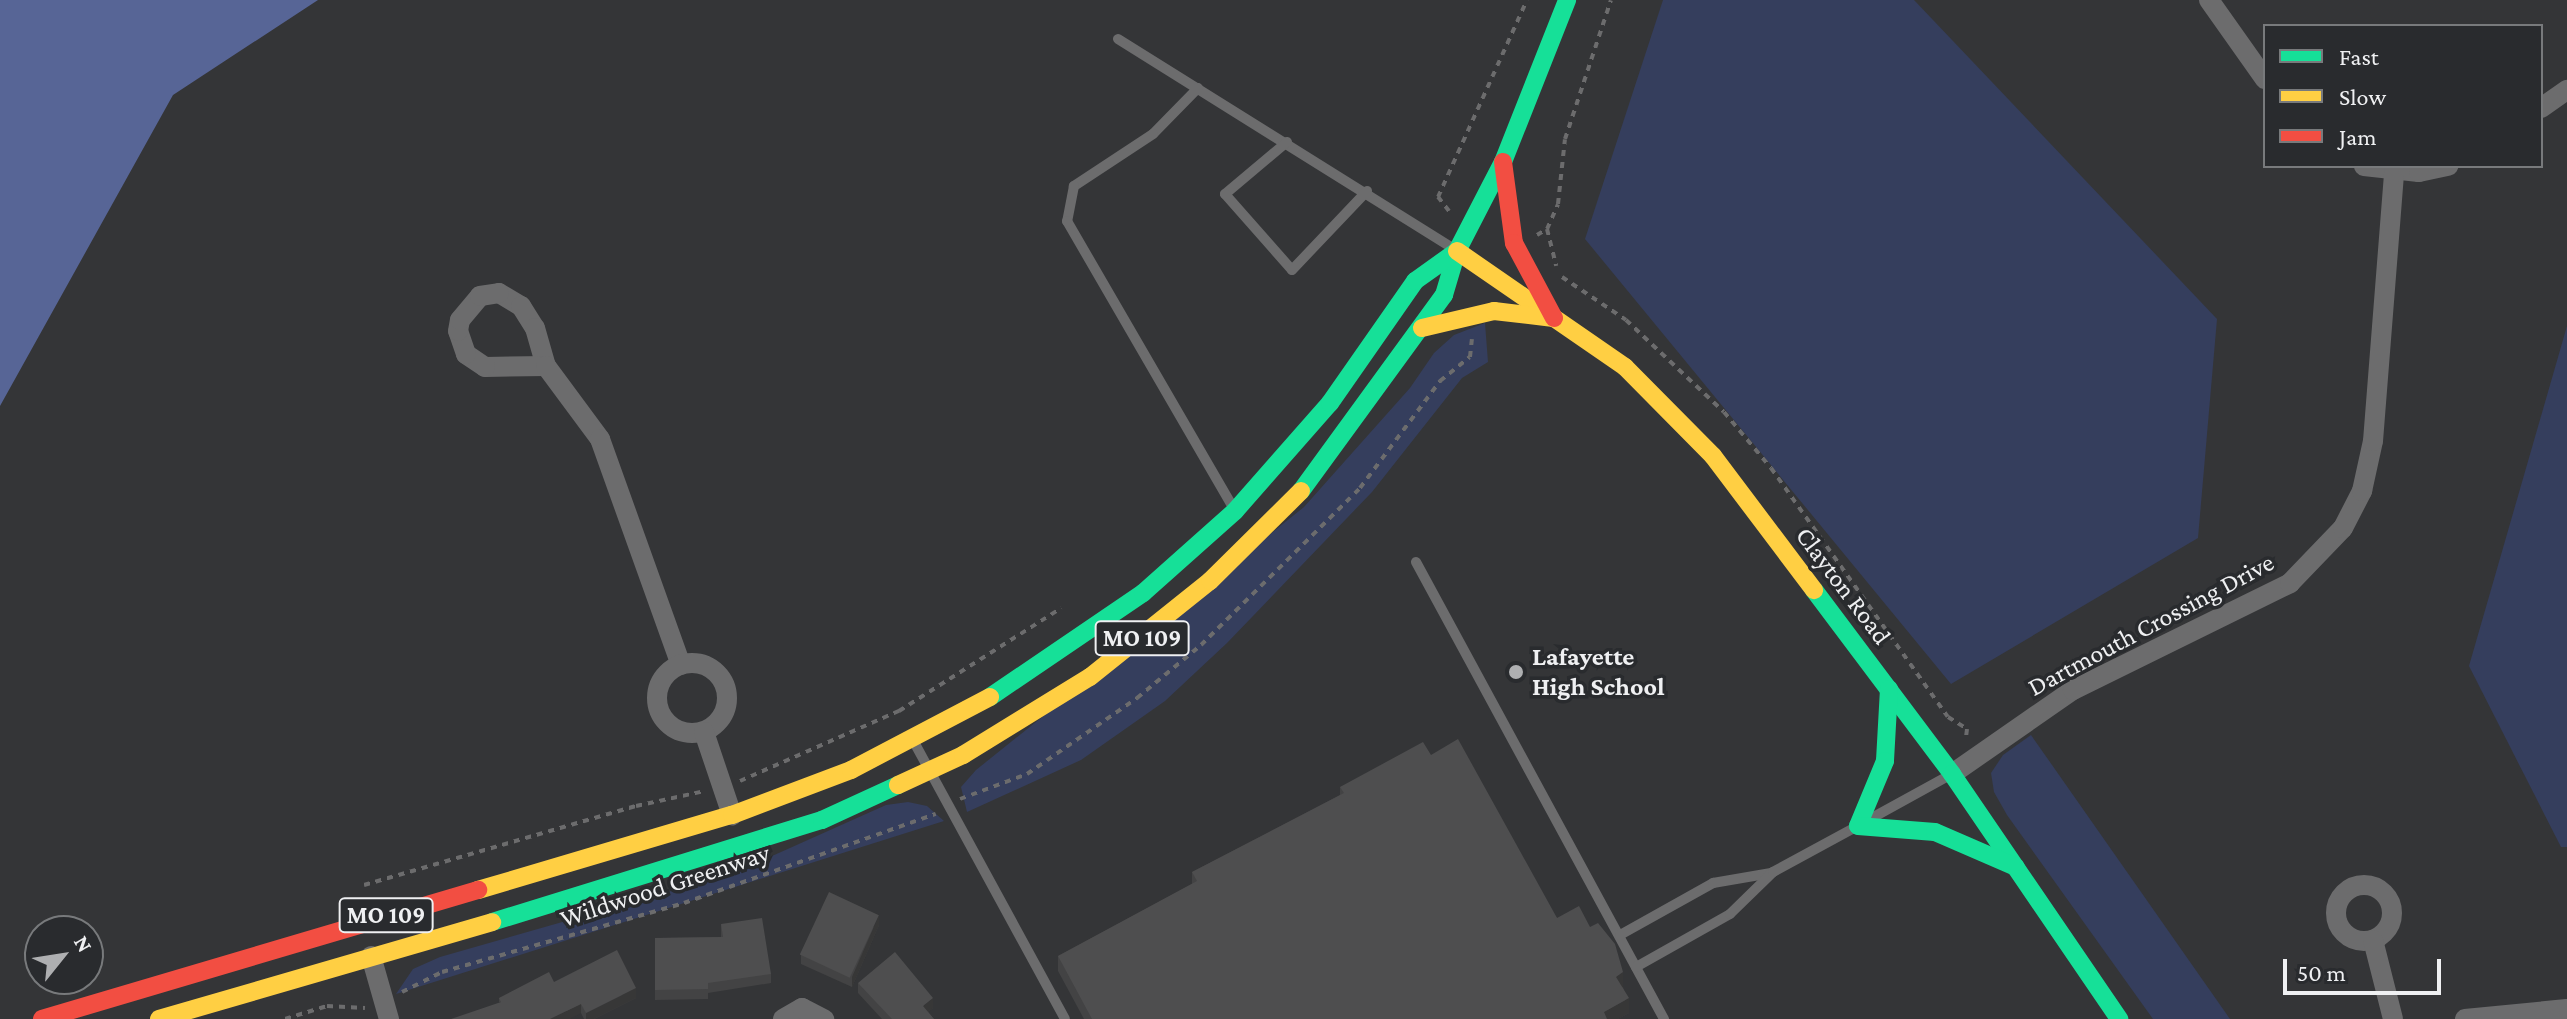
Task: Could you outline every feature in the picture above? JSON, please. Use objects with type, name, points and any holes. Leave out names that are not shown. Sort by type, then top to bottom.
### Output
[{"type":"main road","name":"MO 109","points":[[159,1019],[694,863],[822,820],[930,772],[1090,677],[1210,581],[1316,475],[1422,328],[1444,295],[1457,251],[1503,162],[1567,0]]},
{"type":"main road","points":[[1503,162],[1514,243],[1554,318]]},
{"type":"main road","name":"MO 109","points":[[42,1019],[732,815],[913,740],[1082,639],[1143,593],[1235,511],[1330,403],[1415,281],[1457,251]]},
{"type":"main road","name":"Clayton Road","points":[[1457,251],[1625,367],[1713,456],[1952,774],[2119,1019]]},
{"type":"main road","points":[[1422,328],[1494,311],[1554,318]]},
{"type":"main road","points":[[1889,689],[1885,761],[1858,826],[1935,832],[2017,867]]},
{"type":"main road","points":[[694,863],[732,815]]},
{"type":"street","points":[[2209,0],[2263,76]]},
{"type":"street","points":[[2543,107],[2567,90]]},
{"type":"street","points":[[2374,168],[2394,172],[2430,168]]},
{"type":"street","name":"Dartmouth Crossing Drive","points":[[1952,774],[2073,690],[2290,583],[2343,528],[2362,491],[2373,441],[2394,172]]},
{"type":"street","points":[[546,366],[485,367],[474,361],[458,331],[465,310],[480,296],[507,296],[535,328],[546,366],[600,439],[681,665]]},
{"type":"street","points":[[681,665],[713,670],[726,691],[723,716],[704,732],[673,729],[658,710],[658,686],[681,665]]},
{"type":"street","points":[[704,732],[732,815]]},
{"type":"street","points":[[2373,940],[2393,1019]]},
{"type":"street","points":[[371,956],[389,1019]]},
{"type":"street","points":[[783,1019],[802,1008],[824,1019]]},
{"type":"street","points":[[2465,1019],[2567,1009]]},
{"type":"lane","points":[[1118,39],[1367,191],[1457,251]]},
{"type":"lane","points":[[1198,88],[1153,134],[1074,186],[1067,221],[1235,511]]},
{"type":"lane","points":[[1287,142],[1225,194],[1292,270],[1367,191]]},
{"type":"lane","points":[[1416,562],[1664,1019]]},
{"type":"lane","points":[[913,740],[1065,1019]]},
{"type":"lane","points":[[1636,967],[1730,914],[1773,872],[1952,774]]},
{"type":"lane","points":[[1620,935],[1713,883],[1773,872]]},
{"type":"path","points":[[1438,197],[1527,0]]},
{"type":"path","points":[[1525,243],[1551,222],[1569,124],[1611,0]]},
{"type":"path","name":"Wildwood Greenway","points":[[403,992],[442,972],[684,903],[938,813]]},
{"type":"path","points":[[285,1019],[327,1006],[366,1008]]},
{"type":"shaded area","points":[[0,0],[318,0],[173,95],[0,406]]},
{"type":"shaded area","points":[[1663,0],[1914,0],[2217,319],[2198,538],[1951,684],[1585,239]]},
{"type":"shaded area","points":[[1485,323],[1488,362],[1462,378],[1372,492],[1227,643],[1165,701],[1081,760],[967,812],[961,787],[976,770],[1304,507],[1410,388],[1434,353],[1454,335]]},
{"type":"shaded area","points":[[2567,326],[2567,847],[2561,847],[2469,666]]},
{"type":"shaded area","points":[[2031,735],[2230,1019],[2153,1019],[2007,815],[1994,792],[1991,773],[2003,755]]},
{"type":"shaded area","points":[[908,802],[927,806],[944,821],[396,994],[413,969],[440,957],[671,891],[761,861],[886,805]]},
{"type":"building","points":[[1458,739],[1557,918],[1579,906],[1590,927],[1598,923],[1615,944],[1623,972],[1616,977],[1629,998],[1604,1012],[1607,1019],[1092,1019],[1058,956],[1197,881],[1192,872],[1344,793],[1340,787],[1423,742],[1431,755]]},
{"type":"building","points":[[829,892],[879,915],[850,978],[800,955]]},
{"type":"building","points":[[762,918],[771,974],[708,983],[708,989],[655,990],[655,938],[723,937],[721,924]]},
{"type":"building","points":[[617,950],[636,988],[586,1013],[581,1004],[550,1019],[451,1019],[501,1002],[499,998],[549,972],[554,982]]},
{"type":"building","points":[[895,952],[933,998],[923,1006],[934,1019],[892,1019],[858,983]]},
{"type":"traffic: fast","points":[[1301,491],[1444,295],[1457,251],[1503,162],[1567,0]]},
{"type":"traffic: fast","points":[[990,697],[1143,593],[1235,511],[1330,403],[1415,281],[1457,251]]},
{"type":"traffic: fast","points":[[1814,590],[1952,774],[2119,1019]]},
{"type":"traffic: fast","points":[[1889,689],[1885,761],[1858,826],[1935,832],[2016,867]]},
{"type":"traffic: fast","points":[[492,922],[822,820],[898,785]]},
{"type":"traffic: slow","points":[[1457,251],[1625,367],[1713,456],[1814,590]]},
{"type":"traffic: slow","points":[[1422,328],[1494,311],[1554,318]]},
{"type":"traffic: slow","points":[[898,785],[963,755],[1090,677],[1210,581],[1301,491]]},
{"type":"traffic: slow","points":[[478,890],[732,815],[851,770],[990,697]]},
{"type":"traffic: slow","points":[[159,1019],[492,922]]},
{"type":"traffic: jam","points":[[1503,162],[1514,243],[1554,318]]},
{"type":"traffic: jam","points":[[42,1019],[478,890]]},
{"type":"place","name":"Lafayette High School","points":[[1516,672]]}]
